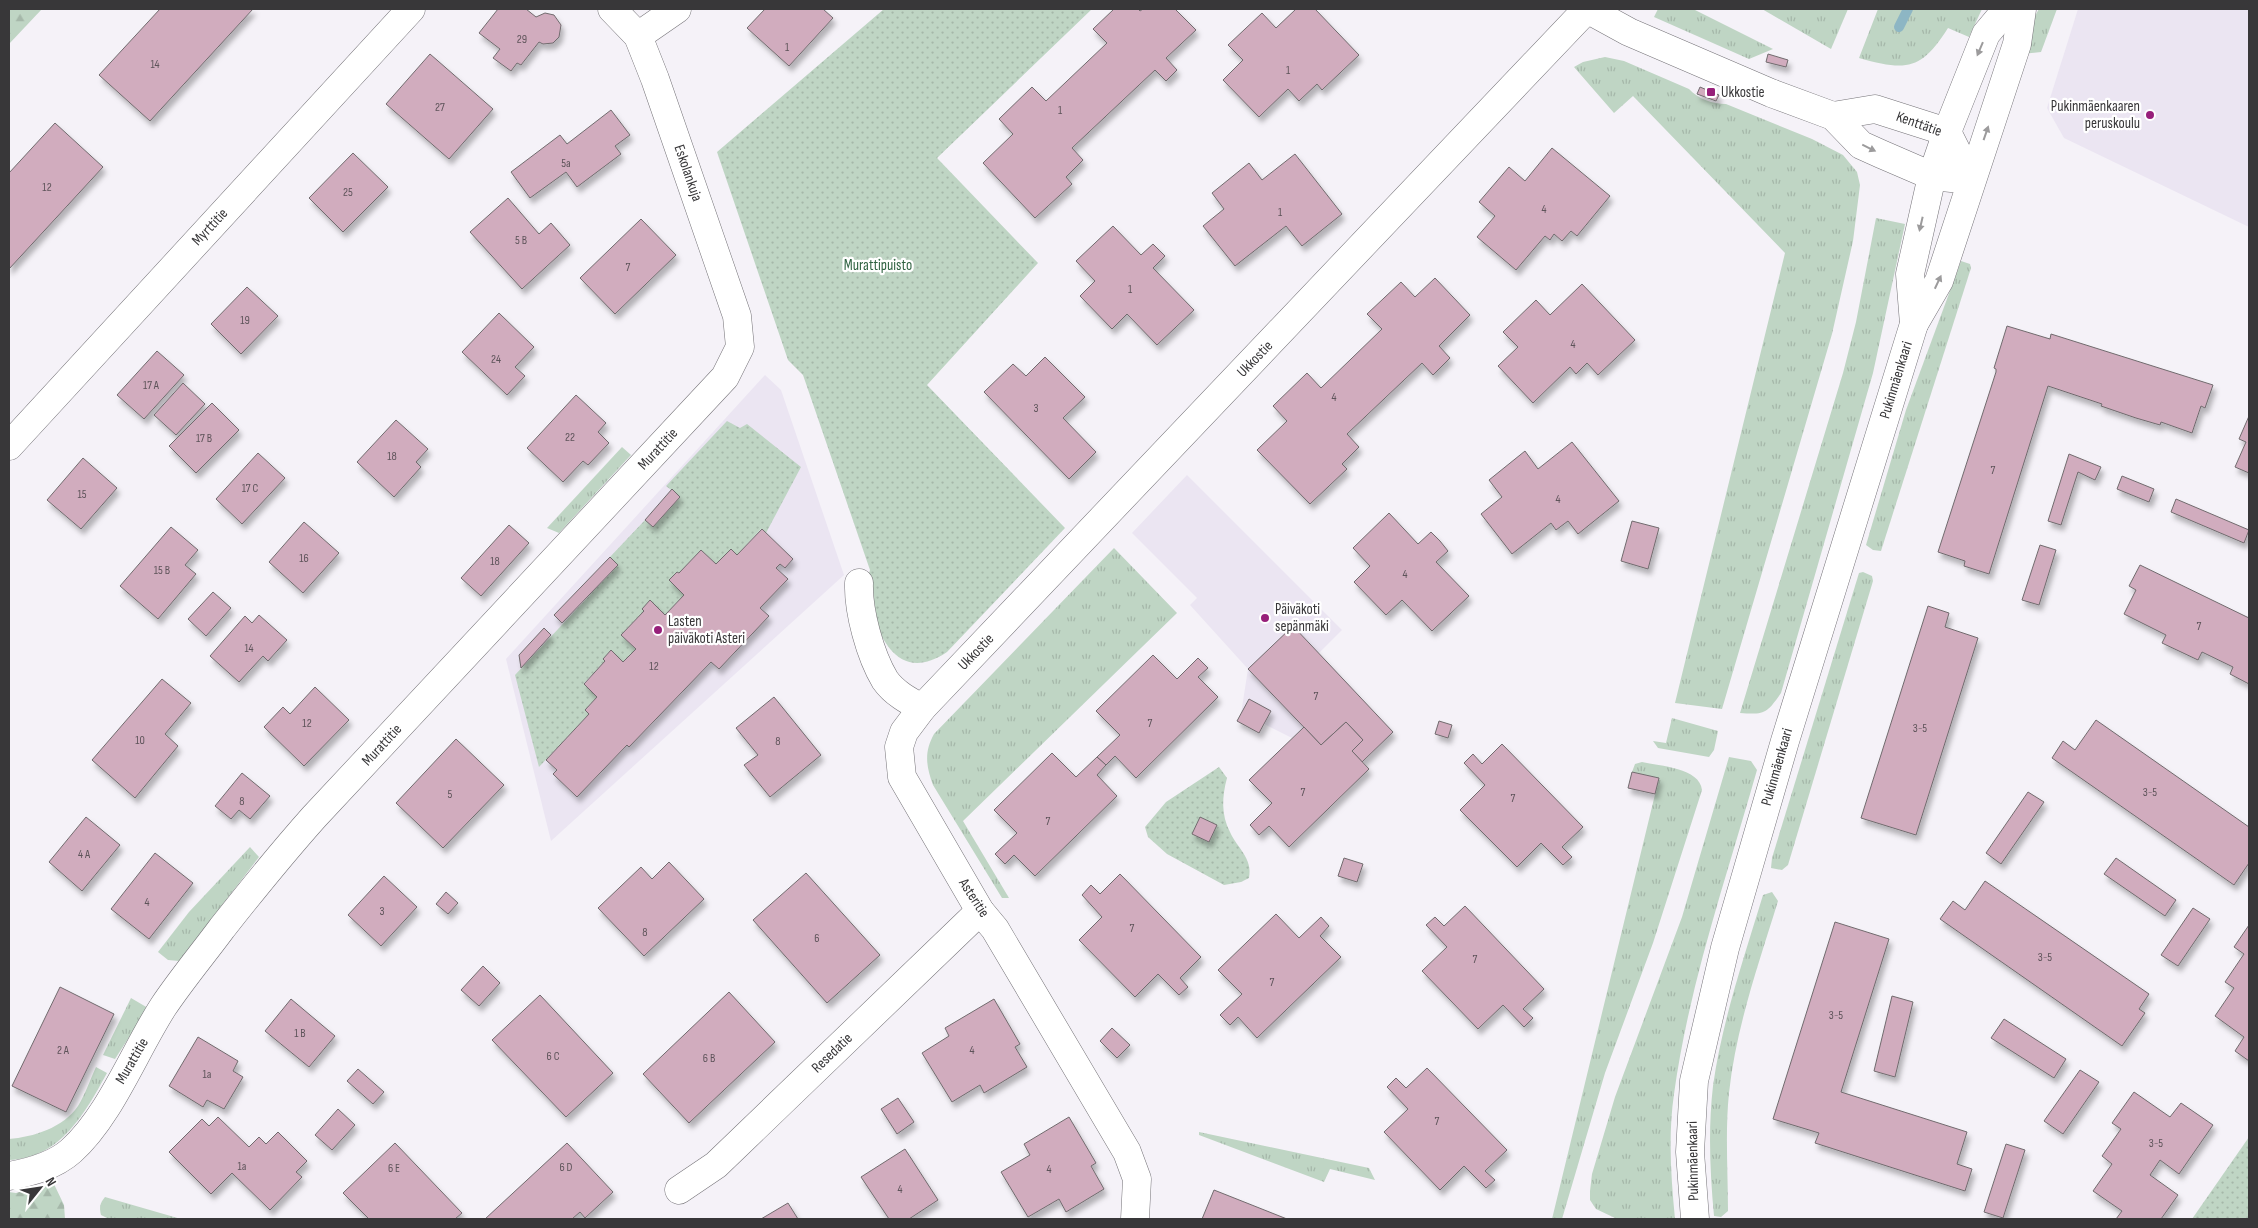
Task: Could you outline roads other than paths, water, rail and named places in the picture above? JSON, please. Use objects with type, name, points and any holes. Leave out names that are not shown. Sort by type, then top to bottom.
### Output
[{"type":"street","name":"Myrttitie","points":[[9,446],[411,9]]},
{"type":"street","name":"Eskolankuja","points":[[612,9],[638,36],[655,79],[737,316],[740,347]]},
{"type":"street","points":[[638,36],[677,9]]},
{"type":"street","points":[[1587,9],[1629,32],[1833,116],[1861,145],[1932,176],[1971,180]]},
{"type":"street","name":"Ukkostie","points":[[922,708],[1587,9]]},
{"type":"street","name":"Pukinmäenkaari","points":[[1914,324],[1910,274],[1932,176],[1947,132],[1986,34],[2007,9]]},
{"type":"street","name":"Pukinmäenkaari","points":[[1695,1219],[1690,1152],[1694,1081],[1725,948],[1785,741],[1914,324],[1939,281],[2016,44],[2022,9]]},
{"type":"street","name":"Kenttätie","points":[[1833,116],[1875,109],[1947,132],[1971,180]]},
{"type":"street","name":"Murattitie","points":[[9,1176],[29,1173],[52,1164],[70,1152],[86,1136],[100,1116],[163,1007],[250,892],[314,817],[725,377],[740,347]]},
{"type":"street","points":[[859,583],[858,603],[875,657],[886,681],[900,696],[922,708]]},
{"type":"street","name":"Asteritie","points":[[922,708],[904,732],[899,747],[902,777],[980,911],[995,929],[1128,1152],[1137,1179],[1135,1219]]},
{"type":"street","name":"Resedatie","points":[[679,1190],[716,1165],[980,911]]},
{"type":"waterway","points":[[1899,27],[1908,9]]},
{"type":"place","name":"Ukkostie","points":[[1711,92]]},
{"type":"place","name":"Pukinmäenkaaren peruskoulu","points":[[2150,115]]},
{"type":"place","name":"Päiväkoti sepänmäki","points":[[1265,618]]},
{"type":"place","name":"Lasten päiväkoti Asteri","points":[[658,630]]},
{"type":"park label","name":"Murattipuisto","points":[[878,265]]}]
